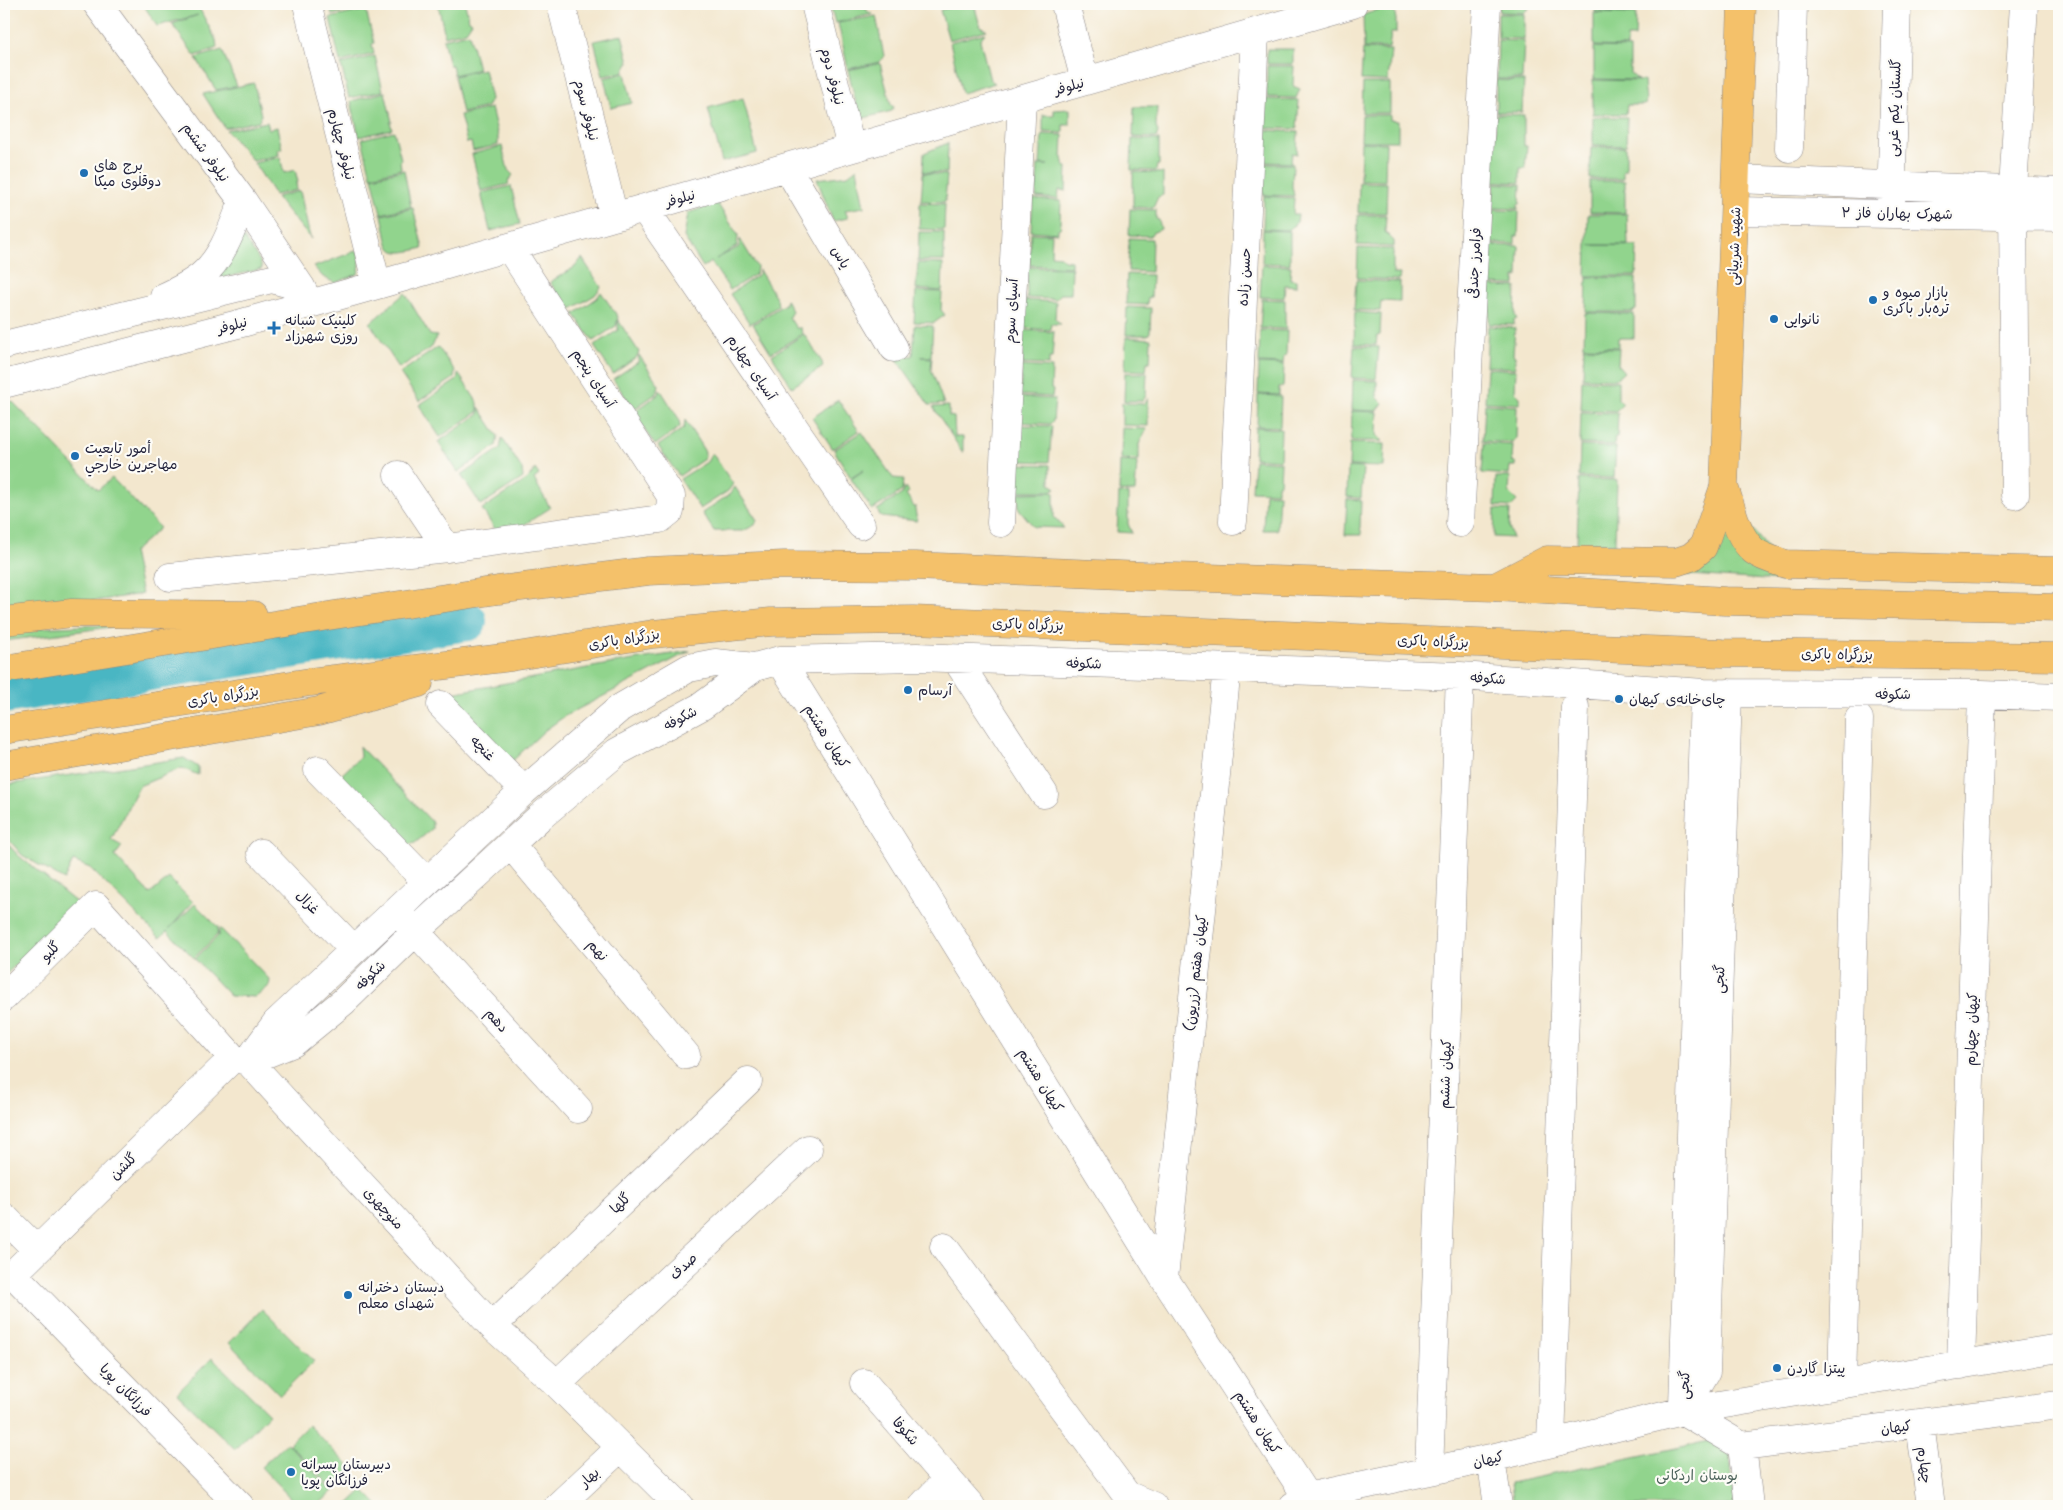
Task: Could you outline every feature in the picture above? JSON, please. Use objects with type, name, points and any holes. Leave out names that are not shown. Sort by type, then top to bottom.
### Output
[{"type":"main road","name":"شهید شربیانی","points":[[1724,488],[1742,4]]},
{"type":"main road","points":[[1724,488],[1746,542],[1763,557],[1786,564],[2059,571]]},
{"type":"main road","points":[[1495,587],[1547,560],[1676,562],[1691,557],[1703,547],[1724,488]]},
{"type":"main road","points":[[4,669],[498,590],[648,571],[784,565],[915,566],[1495,587],[1725,601],[2059,608]]},
{"type":"main road","points":[[4,621],[72,613],[334,615]]},
{"type":"main road","name":"بزرگراه باکری","points":[[4,730],[310,682],[511,657],[653,634],[771,622],[913,620],[1722,652],[2059,657]]},
{"type":"main road","points":[[4,654],[126,650]]},
{"type":"main road","points":[[4,766],[319,711],[511,657]]},
{"type":"street","name":"نیلوفر ششم","points":[[97,4],[242,201],[305,295]]},
{"type":"street","name":"نیلوفر چهارم","points":[[307,4],[378,285]]},
{"type":"street","name":"نیلوفر سوم","points":[[561,4],[614,217]]},
{"type":"street","name":"نیلوفر دوم","points":[[816,4],[851,148]]},
{"type":"street","points":[[1066,4],[1085,81]]},
{"type":"street","name":"فرامرز جندقی","points":[[1460,523],[1487,4]]},
{"type":"street","points":[[1789,148],[1793,4]]},
{"type":"street","name":"گلستان یکم غربی","points":[[1891,213],[1897,4]]},
{"type":"street","points":[[2015,495],[2013,203],[2024,4]]},
{"type":"street","name":"نیلوفر","points":[[4,384],[242,323],[305,295],[378,285],[1343,5]]},
{"type":"street","name":"حسن زاده","points":[[1233,521],[1255,32]]},
{"type":"street","name":"آسیای سوم","points":[[1001,523],[1022,99]]},
{"type":"street","name":"یاس","points":[[787,167],[894,348]]},
{"type":"street","name":"شهرک بهاران فاز ۲","points":[[1736,179],[1892,186],[2013,203],[2059,217]]},
{"type":"street","name":"شهرک بهاران فاز ۲","points":[[1735,211],[1891,213],[2013,203],[2059,192]]},
{"type":"street","points":[[138,311],[202,275],[221,249],[242,201]]},
{"type":"street","name":"آسیای چهارم","points":[[644,208],[861,525]]},
{"type":"street","name":"آسیای پنجم","points":[[447,548],[660,519],[670,511],[671,496],[509,247]]},
{"type":"street","points":[[4,345],[272,279],[305,295]]},
{"type":"street","points":[[170,577],[447,548],[398,476]]},
{"type":"street","name":"شکوفه","points":[[240,1060],[293,1043],[343,1002],[416,931],[539,818],[617,752],[702,706],[768,664],[917,657],[1460,676],[1716,693],[1982,694],[2059,697]]},
{"type":"street","points":[[956,659],[1044,794]]},
{"type":"street","points":[[240,1060],[276,1023],[524,790],[620,708],[689,668],[715,663],[768,664]]},
{"type":"street","name":"کیهان هشتم","points":[[768,664],[1164,1278],[1300,1502]]},
{"type":"street","name":"کیهان هفتم (زریون)","points":[[1164,1278],[1226,668]]},
{"type":"street","name":"کیهان ششم","points":[[1429,1471],[1460,676]]},
{"type":"street","name":"گنجی","points":[[1683,1411],[1716,693]]},
{"type":"street","name":"کیهان چهارم","points":[[1961,1364],[1982,694]]},
{"type":"street","name":"غنچه","points":[[441,705],[524,790]]},
{"type":"street","points":[[1551,1443],[1575,707]]},
{"type":"street","points":[[1842,1384],[1859,718]]},
{"type":"street","points":[[318,770],[426,882]]},
{"type":"street","name":"نهم","points":[[511,844],[686,1055]]},
{"type":"street","name":"غزال","points":[[261,853],[354,950]]},
{"type":"street","name":"گلبو","points":[[4,997],[96,906]]},
{"type":"street","name":"منوچهری","points":[[96,906],[492,1326],[558,1384],[680,1506]]},
{"type":"street","name":"دهم","points":[[396,911],[578,1109]]},
{"type":"street","name":"گلشن","points":[[13,1274],[240,1060]]},
{"type":"street","name":"گلها","points":[[492,1326],[748,1081]]},
{"type":"street","name":"صدف","points":[[558,1384],[808,1149]]},
{"type":"street","points":[[4,1217],[37,1250]]},
{"type":"street","points":[[944,1247],[1127,1494],[1153,1506]]},
{"type":"street","name":"فرزانگان پویا","points":[[13,1274],[240,1506]]},
{"type":"street","name":"کیهان","points":[[1300,1502],[1683,1411],[2059,1348]]},
{"type":"street","name":"شکوفا","points":[[864,1383],[971,1506]]},
{"type":"street","name":"کیهان","points":[[1742,1446],[2059,1405]]},
{"type":"street","points":[[1683,1411],[1742,1446],[1749,1506]]},
{"type":"street","name":"چهارم","points":[[1920,1424],[1930,1506]]},
{"type":"street","name":"بهار","points":[[558,1506],[621,1447]]},
{"type":"street","points":[[1491,1458],[1498,1506]]},
{"type":"street","points":[[922,1506],[948,1480]]},
{"type":"green space","points":[[143,4],[207,4],[198,6],[216,40],[217,48],[195,56],[172,24],[198,15],[157,26]]},
{"type":"green space","points":[[329,4],[375,4],[332,15]]},
{"type":"green space","points":[[438,4],[465,4],[469,20],[472,22],[466,31],[445,36]]},
{"type":"green space","points":[[830,4],[865,4],[867,11],[873,14],[835,23]]},
{"type":"green space","points":[[965,4],[974,4],[980,26],[987,30],[949,40],[940,10]]},
{"type":"green space","points":[[1499,4],[1530,4],[1530,7],[1523,13],[1499,12]]},
{"type":"green space","points":[[1595,4],[1631,4],[1634,13],[1595,12]]},
{"type":"green space","points":[[1393,5],[1396,33],[1391,33],[1389,48],[1364,48],[1363,15]]},
{"type":"green space","points":[[366,10],[374,43],[372,44],[374,54],[340,62],[330,18]]},
{"type":"green space","points":[[1594,13],[1636,14],[1635,37],[1627,37],[1627,47],[1594,46]]},
{"type":"green space","points":[[1498,14],[1524,14],[1524,39],[1498,38]]},
{"type":"green space","points":[[876,16],[884,56],[880,62],[848,69],[838,23]]},
{"type":"green space","points":[[469,33],[478,69],[454,75],[452,65],[449,65],[443,39]]},
{"type":"green space","points":[[985,33],[980,40],[990,80],[995,83],[962,93],[950,42]]},
{"type":"green space","points":[[622,35],[629,62],[623,72],[603,76],[594,41]]},
{"type":"green space","points":[[1498,40],[1524,41],[1522,79],[1497,79]]},
{"type":"green space","points":[[1594,47],[1630,48],[1630,73],[1638,80],[1594,79]]},
{"type":"green space","points":[[1267,49],[1293,49],[1293,64],[1267,64]]},
{"type":"green space","points":[[1363,49],[1391,50],[1388,81],[1361,80]]},
{"type":"green space","points":[[222,50],[237,86],[216,90],[196,58]]},
{"type":"green space","points":[[375,56],[383,91],[349,98],[341,64]]},
{"type":"green space","points":[[880,63],[891,105],[894,107],[892,111],[860,119],[848,70]]},
{"type":"green space","points":[[1267,66],[1294,66],[1293,86],[1300,89],[1296,98],[1267,97]]},
{"type":"green space","points":[[484,69],[491,99],[487,107],[462,113],[454,76]]},
{"type":"green space","points":[[625,73],[632,103],[611,108],[604,78]]},
{"type":"green space","points":[[1496,80],[1524,81],[1522,112],[1496,112]]},
{"type":"green space","points":[[1593,80],[1644,81],[1645,105],[1627,105],[1626,114],[1593,114]]},
{"type":"green space","points":[[254,83],[261,115],[259,121],[225,128],[203,94]]},
{"type":"green space","points":[[1363,83],[1390,83],[1390,113],[1362,113]]},
{"type":"green space","points":[[385,92],[392,129],[359,137],[351,101]]},
{"type":"green space","points":[[743,98],[757,153],[722,162],[708,108]]},
{"type":"green space","points":[[1266,99],[1299,100],[1297,129],[1265,128]]},
{"type":"green space","points":[[1134,107],[1157,107],[1156,127],[1158,132],[1156,138],[1133,137]]},
{"type":"green space","points":[[491,108],[498,136],[498,145],[473,151],[471,142],[467,143],[460,115]]},
{"type":"green space","points":[[1070,109],[1070,125],[1063,125],[1063,133],[1043,132],[1043,115],[1054,115],[1054,110]]},
{"type":"green space","points":[[1496,114],[1524,115],[1524,146],[1527,146],[1525,168],[1520,168],[1520,183],[1487,181],[1489,144],[1495,144]]},
{"type":"green space","points":[[1362,115],[1390,115],[1390,120],[1398,121],[1398,141],[1361,141]]},
{"type":"green space","points":[[1593,117],[1627,117],[1626,146],[1593,145]]},
{"type":"green space","points":[[267,122],[269,129],[277,127],[282,149],[278,149],[279,155],[253,161],[226,130]]},
{"type":"green space","points":[[1264,130],[1298,132],[1297,154],[1292,153],[1291,163],[1263,162]]},
{"type":"green space","points":[[394,131],[401,159],[401,169],[371,176],[362,139]]},
{"type":"green space","points":[[1042,134],[1063,135],[1062,158],[1064,166],[1067,167],[1066,191],[1059,190],[1058,199],[1036,197],[1038,165],[1048,165],[1040,164]]},
{"type":"green space","points":[[1132,139],[1159,140],[1159,165],[1157,165],[1156,171],[1131,170]]},
{"type":"green space","points":[[1361,142],[1386,143],[1385,181],[1360,180]]},
{"type":"green space","points":[[948,143],[947,173],[923,172],[924,153]]},
{"type":"green space","points":[[502,146],[508,170],[513,175],[508,181],[509,184],[481,191],[472,154]]},
{"type":"green space","points":[[1591,147],[1626,147],[1626,170],[1623,170],[1623,179],[1590,179]]},
{"type":"green space","points":[[280,157],[284,173],[295,170],[298,182],[296,183],[297,190],[275,195],[254,163]]},
{"type":"green space","points":[[1263,164],[1293,164],[1292,186],[1294,196],[1263,195]]},
{"type":"green space","points":[[857,168],[864,207],[845,210],[848,218],[833,221],[817,179],[848,175]]},
{"type":"green space","points":[[404,170],[411,207],[381,214],[372,177]]},
{"type":"green space","points":[[1133,172],[1163,173],[1163,195],[1158,197],[1153,208],[1133,207]]},
{"type":"green space","points":[[923,173],[947,175],[945,202],[921,201]]},
{"type":"green space","points":[[1590,181],[1625,181],[1625,213],[1590,212]]},
{"type":"green space","points":[[1359,182],[1387,183],[1386,213],[1358,213]]},
{"type":"green space","points":[[1494,183],[1521,185],[1518,209],[1493,208]]},
{"type":"green space","points":[[511,186],[520,224],[490,231],[481,193]]},
{"type":"green space","points":[[300,191],[309,233],[311,239],[276,197]]},
{"type":"green space","points":[[1264,196],[1294,198],[1293,215],[1298,215],[1297,222],[1289,230],[1263,229]]},
{"type":"green space","points":[[1033,199],[1061,201],[1061,227],[1058,229],[1058,233],[1031,231]]},
{"type":"green space","points":[[717,203],[738,235],[737,246],[716,259],[739,247],[740,239],[757,267],[756,274],[730,290],[711,262],[703,267],[684,237],[688,213]]},
{"type":"green space","points":[[920,203],[945,204],[944,230],[919,229]]},
{"type":"green space","points":[[413,208],[423,248],[401,252],[395,251],[388,244],[382,215]]},
{"type":"green space","points":[[1130,209],[1156,210],[1156,219],[1159,220],[1161,229],[1150,236],[1129,235]]},
{"type":"green space","points":[[1493,210],[1519,211],[1518,236],[1515,236],[1515,244],[1491,243]]},
{"type":"green space","points":[[1588,214],[1627,214],[1628,245],[1590,245],[1637,246],[1636,276],[1586,276]]},
{"type":"green space","points":[[1358,215],[1386,215],[1385,232],[1394,241],[1394,247],[1357,245]]},
{"type":"green space","points":[[1263,230],[1290,231],[1290,264],[1262,263]]},
{"type":"green space","points":[[919,232],[944,232],[944,261],[918,261]]},
{"type":"green space","points":[[1031,233],[1052,234],[1051,255],[1060,256],[1064,260],[1071,261],[1071,267],[1029,265]]},
{"type":"green space","points":[[240,237],[244,238],[260,261],[262,269],[200,283]]},
{"type":"green space","points":[[1129,238],[1152,239],[1151,272],[1128,271]]},
{"type":"green space","points":[[1491,245],[1519,246],[1518,277],[1515,277],[1515,285],[1490,284]]},
{"type":"green space","points":[[1358,248],[1393,249],[1393,274],[1400,274],[1399,280],[1357,278]]},
{"type":"green space","points":[[358,250],[360,265],[358,274],[335,283],[323,277],[314,267]]},
{"type":"green space","points":[[582,258],[601,287],[595,295],[568,311],[550,282],[575,267]]},
{"type":"green space","points":[[918,263],[943,264],[942,291],[916,289]]},
{"type":"green space","points":[[1262,265],[1291,266],[1290,279],[1296,280],[1296,286],[1285,285],[1284,298],[1260,297]]},
{"type":"green space","points":[[1027,267],[1072,268],[1071,294],[1061,294],[1056,299],[1027,298]]},
{"type":"green space","points":[[759,270],[777,299],[778,306],[750,324],[730,294],[759,274]]},
{"type":"green space","points":[[1127,274],[1152,275],[1151,297],[1148,297],[1147,305],[1126,304]]},
{"type":"green space","points":[[1587,277],[1636,278],[1636,310],[1633,312],[1586,312]]},
{"type":"green space","points":[[1356,280],[1400,282],[1400,302],[1381,301],[1380,311],[1354,310]]},
{"type":"green space","points":[[1490,286],[1516,287],[1515,316],[1517,319],[1514,320],[1514,325],[1489,324]]},
{"type":"green space","points":[[916,291],[942,292],[941,310],[945,315],[934,323],[914,322]]},
{"type":"green space","points":[[601,292],[618,317],[616,326],[593,341],[574,314],[597,298]]},
{"type":"green space","points":[[405,293],[430,335],[437,336],[432,347],[399,368],[370,323]]},
{"type":"green space","points":[[786,299],[792,311],[789,317],[796,328],[801,328],[802,334],[771,353],[753,324],[785,304]]},
{"type":"green space","points":[[1262,299],[1285,300],[1286,329],[1260,328]]},
{"type":"green space","points":[[1025,300],[1056,302],[1055,319],[1061,324],[1051,324],[1050,330],[1024,328]]},
{"type":"green space","points":[[1127,307],[1151,308],[1150,332],[1148,335],[1126,335]]},
{"type":"green space","points":[[1355,312],[1381,314],[1380,335],[1377,336],[1376,345],[1354,344]]},
{"type":"green space","points":[[1585,313],[1634,314],[1634,338],[1618,338],[1618,347],[1584,346]]},
{"type":"green space","points":[[618,320],[639,352],[636,358],[613,374],[594,346],[618,330]]},
{"type":"green space","points":[[915,325],[933,326],[931,357],[921,357],[932,358],[931,369],[944,404],[929,405],[894,355],[913,356]]},
{"type":"green space","points":[[1488,326],[1515,328],[1513,355],[1515,356],[1515,368],[1486,366]]},
{"type":"green space","points":[[1023,330],[1054,332],[1052,358],[1049,358],[1049,365],[1022,364]]},
{"type":"green space","points":[[1260,330],[1287,331],[1286,355],[1284,356],[1283,364],[1259,363]]},
{"type":"green space","points":[[804,334],[822,362],[823,367],[792,387],[772,355]]},
{"type":"green space","points":[[1126,337],[1151,339],[1150,362],[1147,362],[1146,371],[1125,370]]},
{"type":"green space","points":[[1354,346],[1379,347],[1376,379],[1352,378]]},
{"type":"green space","points":[[438,347],[455,371],[454,378],[419,401],[400,373]]},
{"type":"green space","points":[[1584,347],[1619,348],[1618,365],[1624,372],[1616,379],[1583,378]]},
{"type":"green space","points":[[639,355],[659,385],[657,393],[634,409],[613,379],[638,362]]},
{"type":"green space","points":[[1259,364],[1284,365],[1283,387],[1279,387],[1279,395],[1258,394]]},
{"type":"green space","points":[[1022,366],[1052,368],[1052,397],[1020,395]]},
{"type":"green space","points":[[1487,368],[1516,370],[1515,392],[1520,397],[1520,404],[1485,402]]},
{"type":"green space","points":[[458,373],[478,403],[478,412],[440,437],[419,405],[457,380]]},
{"type":"green space","points":[[1125,373],[1147,373],[1146,395],[1143,401],[1124,401]]},
{"type":"green space","points":[[1353,380],[1377,381],[1377,397],[1383,403],[1377,411],[1352,410]]},
{"type":"green space","points":[[1582,380],[1618,381],[1618,399],[1623,404],[1616,411],[1581,410]]},
{"type":"green space","points":[[660,389],[679,419],[680,427],[655,445],[633,413],[659,394]]},
{"type":"green space","points":[[1258,395],[1281,396],[1280,427],[1257,426]]},
{"type":"green space","points":[[1018,397],[1055,399],[1053,421],[1050,424],[1017,422]]},
{"type":"green space","points":[[1148,398],[1148,426],[1122,425],[1122,403],[1144,404]]},
{"type":"green space","points":[[838,400],[859,431],[833,449],[812,418]]},
{"type":"green space","points":[[12,401],[98,490],[112,478],[160,528],[133,552],[142,594],[4,614],[4,403]]},
{"type":"green space","points":[[1485,404],[1517,406],[1516,438],[1513,443],[1483,441]]},
{"type":"green space","points":[[949,406],[949,416],[954,417],[955,437],[963,437],[963,453],[933,407]]},
{"type":"green space","points":[[479,407],[498,436],[496,446],[458,472],[438,442],[479,414]]},
{"type":"green space","points":[[1352,411],[1378,412],[1377,435],[1383,441],[1351,441]]},
{"type":"green space","points":[[1581,412],[1618,413],[1617,437],[1615,437],[1614,445],[1580,444]]},
{"type":"green space","points":[[685,420],[705,452],[704,459],[679,476],[658,446],[684,428]]},
{"type":"green space","points":[[1018,425],[1052,426],[1049,462],[1017,461]]},
{"type":"green space","points":[[1255,427],[1281,429],[1280,460],[1254,458]]},
{"type":"green space","points":[[1122,428],[1147,429],[1139,444],[1139,460],[1121,459]]},
{"type":"green space","points":[[862,432],[893,478],[903,479],[902,491],[872,510],[851,479],[864,470],[851,478],[834,450]]},
{"type":"green space","points":[[502,438],[522,469],[523,478],[481,505],[461,475],[500,449]]},
{"type":"green space","points":[[1350,443],[1385,444],[1384,467],[1349,466]]},
{"type":"green space","points":[[1484,443],[1513,445],[1512,461],[1516,463],[1516,466],[1510,466],[1509,475],[1482,473]]},
{"type":"green space","points":[[1580,446],[1616,447],[1614,478],[1579,477]]},
{"type":"green space","points":[[712,453],[733,484],[728,491],[700,509],[680,479],[707,462]]},
{"type":"green space","points":[[1254,460],[1281,462],[1280,484],[1277,484],[1277,492],[1252,491]]},
{"type":"green space","points":[[1120,461],[1137,462],[1135,492],[1119,491]]},
{"type":"green space","points":[[1017,464],[1050,465],[1050,484],[1056,488],[1051,491],[1018,491]]},
{"type":"green space","points":[[1348,467],[1363,468],[1361,498],[1347,497]]},
{"type":"green space","points":[[535,469],[539,475],[534,479],[550,508],[508,535],[499,536],[482,509],[528,479]]},
{"type":"green space","points":[[1496,477],[1510,477],[1509,493],[1517,501],[1511,507],[1495,506]]},
{"type":"green space","points":[[1579,479],[1617,480],[1615,544],[1577,543]]},
{"type":"green space","points":[[735,487],[757,520],[755,525],[743,531],[714,531],[702,513],[730,494]]},
{"type":"green space","points":[[905,487],[909,493],[906,495],[914,507],[917,507],[915,509],[917,521],[881,517],[877,510],[902,494]]},
{"type":"green space","points":[[1054,492],[1054,517],[1064,528],[1034,527],[1019,509],[1018,493]]},
{"type":"green space","points":[[1119,493],[1128,494],[1128,524],[1132,533],[1117,532]]},
{"type":"green space","points":[[1265,493],[1279,494],[1277,530],[1263,530]]},
{"type":"green space","points":[[1724,494],[1785,570],[1782,581],[1674,574],[1700,565],[1718,552]]},
{"type":"green space","points":[[1347,499],[1361,500],[1360,527],[1362,535],[1345,535]]},
{"type":"green space","points":[[1495,509],[1510,510],[1509,527],[1513,538],[1494,537]]},
{"type":"green space","points":[[134,624],[4,641],[4,629]]},
{"type":"green space","points":[[690,651],[565,716],[544,731],[507,766],[447,694],[609,664]]},
{"type":"green space","points":[[359,746],[432,822],[432,829],[415,843],[407,845],[337,779],[360,757]]},
{"type":"green space","points":[[184,758],[198,767],[198,775],[182,768],[139,786],[111,840],[122,846],[115,856],[150,894],[169,878],[193,902],[169,929],[195,904],[218,927],[217,935],[194,958],[167,931],[160,938],[90,868],[73,861],[64,880],[22,855],[4,834],[4,785]]},
{"type":"green space","points":[[4,840],[19,856],[77,903],[62,921],[4,976]]},
{"type":"green space","points":[[220,928],[270,980],[269,986],[256,997],[230,996],[195,959],[218,936]]},
{"type":"green space","points":[[262,1309],[314,1361],[280,1395],[229,1343]]},
{"type":"green space","points":[[212,1358],[269,1414],[235,1449],[177,1393]]},
{"type":"green space","points":[[308,1425],[353,1470],[334,1489],[289,1444]]},
{"type":"green space","name":"بوستان اردکانی","points":[[1728,1437],[1735,1506],[1514,1506],[1511,1483]]},
{"type":"green space","points":[[287,1443],[333,1491],[317,1506],[298,1506],[261,1467]]},
{"type":"green space","points":[[363,1490],[379,1506],[346,1506]]},
{"type":"waterway","points":[[4,694],[467,621]]},
{"type":"place","name":"برج های دوقلوی میکا","points":[[84,173]]},
{"type":"place","name":"بازار میوه و تره‌بار باکری","points":[[1873,300]]},
{"type":"place","name":"نانوایی","points":[[1774,319]]},
{"type":"place","name":"کلینیک شبانه روزی شهرزاد","points":[[274,328]]},
{"type":"place","name":"أمور تابعيت مهاجرين خارجي","points":[[75,456]]},
{"type":"place","name":"آرسام","points":[[908,690]]},
{"type":"place","name":"چای‌خانه‌ی کیهان","points":[[1619,699]]},
{"type":"place","name":"دبستان دخترانه شهدای معلم","points":[[348,1295]]},
{"type":"place","name":"پیتزا گاردن","points":[[1777,1368]]},
{"type":"place","name":"دبیرستان پسرانه فرزانگان پویا","points":[[291,1472]]}]
